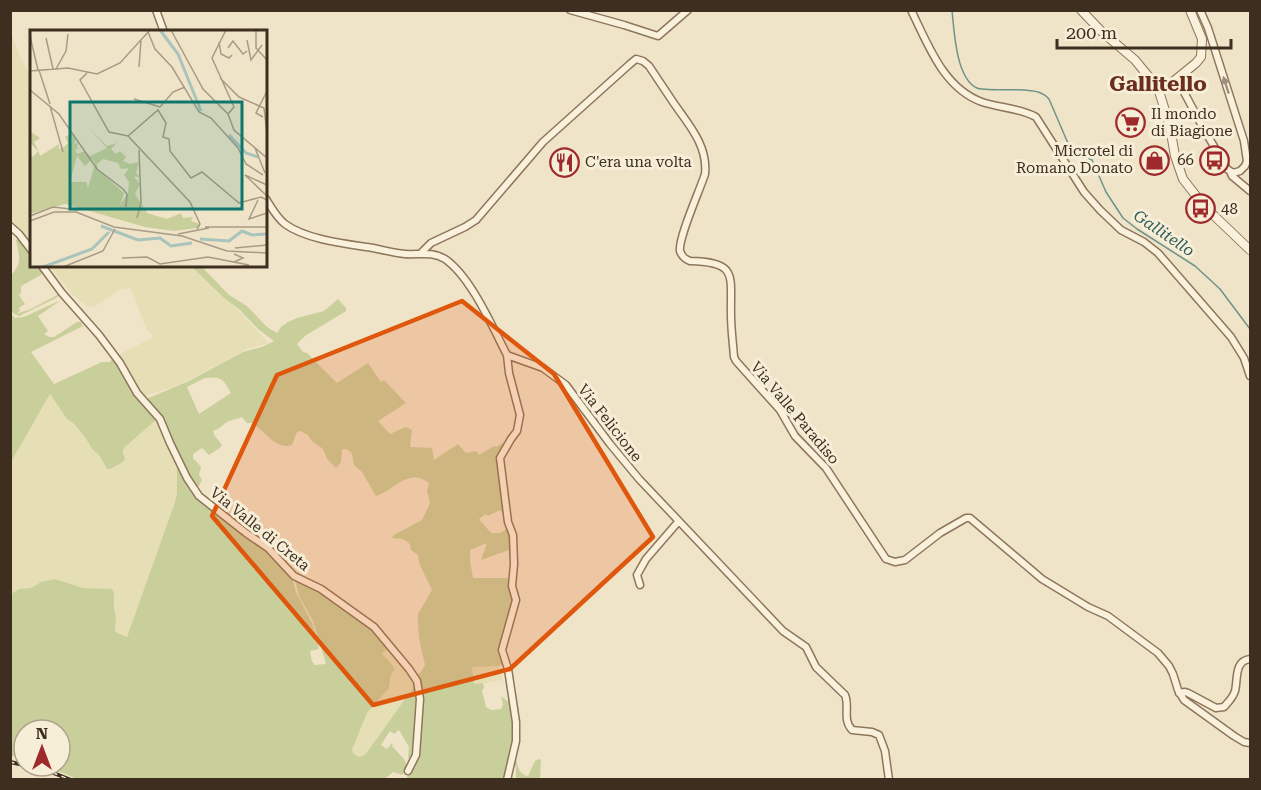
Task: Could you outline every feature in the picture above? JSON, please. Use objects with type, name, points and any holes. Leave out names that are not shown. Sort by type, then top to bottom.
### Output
[{"type":"street","points":[[156,10],[163,30]]},
{"type":"street","points":[[570,10],[658,36],[688,10]]},
{"type":"street","points":[[911,10],[931,52],[955,84],[971,97],[1036,117],[1084,192],[1120,230],[1144,242],[1158,253],[1231,337],[1244,358],[1251,376]]},
{"type":"street","points":[[1081,10],[1101,31],[1135,60],[1158,88],[1183,179],[1204,206],[1251,250]]},
{"type":"street","points":[[1158,88],[1177,79],[1201,57],[1202,39],[1190,10]]},
{"type":"street","points":[[1200,10],[1208,28],[1244,141],[1247,161],[1245,166],[1240,171],[1233,173],[1229,171]]},
{"type":"street","name":"Via Valle Paradiso","points":[[420,254],[431,243],[477,220],[543,142],[636,59],[643,61],[649,66],[692,128],[703,153],[705,174],[682,236],[680,248],[682,255],[687,260],[716,263],[727,272],[731,281],[731,315],[736,361],[780,410],[795,436],[826,468],[886,559],[895,562],[905,560],[940,533],[970,518],[1042,579],[1114,620],[1158,653],[1169,666],[1184,700],[1234,736],[1251,743]]},
{"type":"street","points":[[1177,79],[1227,169],[1251,191]]},
{"type":"street","points":[[267,201],[284,223],[299,231],[373,248],[405,254],[432,254],[444,259],[455,268],[477,298],[507,355],[520,416],[517,431],[500,458],[508,522],[513,535],[512,586],[516,600],[502,650],[508,669],[516,722],[516,741],[507,780]]},
{"type":"street","points":[[10,226],[30,249]]},
{"type":"street","name":"Via Valle di Creta","points":[[43,267],[99,335],[120,363],[137,393],[160,419],[187,478],[199,496],[268,548],[294,576],[321,589],[375,627],[409,669],[417,681],[420,699],[416,755],[408,771]]},
{"type":"street","name":"Via Felicione","points":[[507,355],[543,368],[566,385],[631,471],[783,631],[806,647],[816,667],[845,695],[847,724],[852,730],[879,735],[885,752],[889,780]]},
{"type":"street","points":[[640,585],[637,575],[646,560],[678,522]]},
{"type":"street","points":[[1179,693],[1188,693],[1216,708],[1224,707],[1234,695],[1241,663],[1251,659]]},
{"type":"highlighted area","points":[[462,301],[554,374],[653,537],[510,669],[373,705],[212,516],[277,375]]},
{"type":"shaded area","points":[[11,32],[21,59],[30,73],[30,242],[11,220]]},
{"type":"shaded area","points":[[50,267],[194,267],[234,305],[268,343],[247,349],[173,387],[144,396],[118,355],[154,337],[147,330],[135,297],[129,288],[121,289],[95,306],[88,307],[72,294]]},
{"type":"shaded area","points":[[50,394],[67,419],[73,423],[98,454],[104,467],[124,455],[124,448],[158,418],[177,459],[177,493],[174,505],[127,637],[115,633],[116,617],[112,589],[83,588],[55,579],[11,594],[11,462]]},
{"type":"shaded area","points":[[384,651],[391,653],[415,685],[365,755],[359,757],[352,750],[367,713],[390,686],[391,675],[388,660],[381,654]]},
{"type":"shaded area","points":[[499,666],[502,680],[474,685],[472,667]]},
{"type":"green space","points":[[19,239],[30,255],[30,267],[39,267],[43,272],[21,286],[19,295],[25,304],[16,314],[62,294],[19,316],[13,313],[11,309],[10,276],[17,268],[19,255],[16,240]]},
{"type":"green space","points":[[192,267],[202,267],[229,295],[247,306],[267,327],[277,333],[288,322],[324,311],[338,299],[346,311],[305,336],[297,344],[337,383],[368,363],[381,382],[384,380],[406,403],[378,421],[390,434],[406,427],[412,430],[410,447],[432,448],[434,460],[458,444],[466,453],[476,451],[479,455],[508,440],[501,455],[508,520],[500,510],[488,516],[486,514],[479,519],[491,533],[501,532],[509,525],[509,550],[481,560],[487,543],[470,550],[473,578],[511,578],[514,603],[503,637],[505,663],[499,666],[472,667],[474,684],[483,683],[482,690],[486,707],[491,710],[501,709],[503,705],[501,696],[512,705],[514,734],[506,779],[405,779],[416,764],[421,733],[422,706],[417,675],[425,665],[419,638],[418,614],[432,590],[419,563],[418,555],[411,550],[410,544],[403,539],[392,538],[422,520],[430,503],[427,491],[429,483],[421,479],[408,479],[376,496],[362,472],[354,465],[349,450],[342,449],[341,462],[336,468],[327,459],[323,449],[301,431],[297,432],[292,445],[281,445],[272,440],[254,423],[247,423],[242,417],[229,421],[213,431],[221,447],[209,455],[202,448],[193,454],[193,458],[201,467],[199,475],[202,480],[199,486],[195,486],[182,465],[161,418],[144,400],[189,381],[243,352],[274,341],[258,329]],"holes":[[[205,378],[219,378],[231,393],[199,414],[187,387]]]},
{"type":"green space","points":[[61,300],[38,316],[48,331],[44,334],[54,337],[77,322],[81,322],[83,326],[31,352],[54,384],[102,362],[110,362],[113,357],[158,418],[124,448],[123,462],[110,469],[107,469],[85,437],[67,419],[50,394],[11,462],[11,314],[15,318],[24,317]]},
{"type":"green space","points":[[177,459],[192,487],[263,546],[291,574],[296,592],[316,635],[319,649],[310,651],[314,665],[326,664],[313,621],[299,596],[295,580],[298,577],[373,627],[391,653],[388,650],[382,654],[395,669],[391,675],[389,688],[367,713],[352,750],[359,757],[365,755],[415,685],[418,684],[413,764],[408,757],[409,747],[399,730],[394,734],[390,731],[381,745],[387,749],[392,743],[404,759],[408,768],[402,775],[393,772],[385,779],[77,779],[72,777],[72,718],[12,718],[11,757],[11,594],[19,589],[31,588],[41,582],[55,579],[83,588],[112,589],[116,617],[115,632],[127,637],[177,493]]},
{"type":"green space","points":[[515,749],[518,766],[524,775],[528,776],[535,761],[541,760],[540,779],[516,779],[513,758]]},
{"type":"waterway","name":"Gallitello","points":[[952,10],[957,53],[960,65],[970,83],[980,89],[1031,91],[1046,96],[1067,141],[1073,150],[1092,160],[1106,192],[1123,218],[1195,266],[1220,289],[1250,329]]},
{"type":"railway","points":[[66,778],[71,780]]},
{"type":"place","name":"Il mondo di Biagione","points":[[1130,123]]},
{"type":"place","name":"Microtel di Romano Donato","points":[[1154,160]]},
{"type":"place","name":"66","points":[[1215,160]]},
{"type":"place","name":"C'era una volta","points":[[564,162]]},
{"type":"place","name":"48","points":[[1200,209]]},
{"type":"district","name":"Gallitello","points":[[1158,84]]}]
